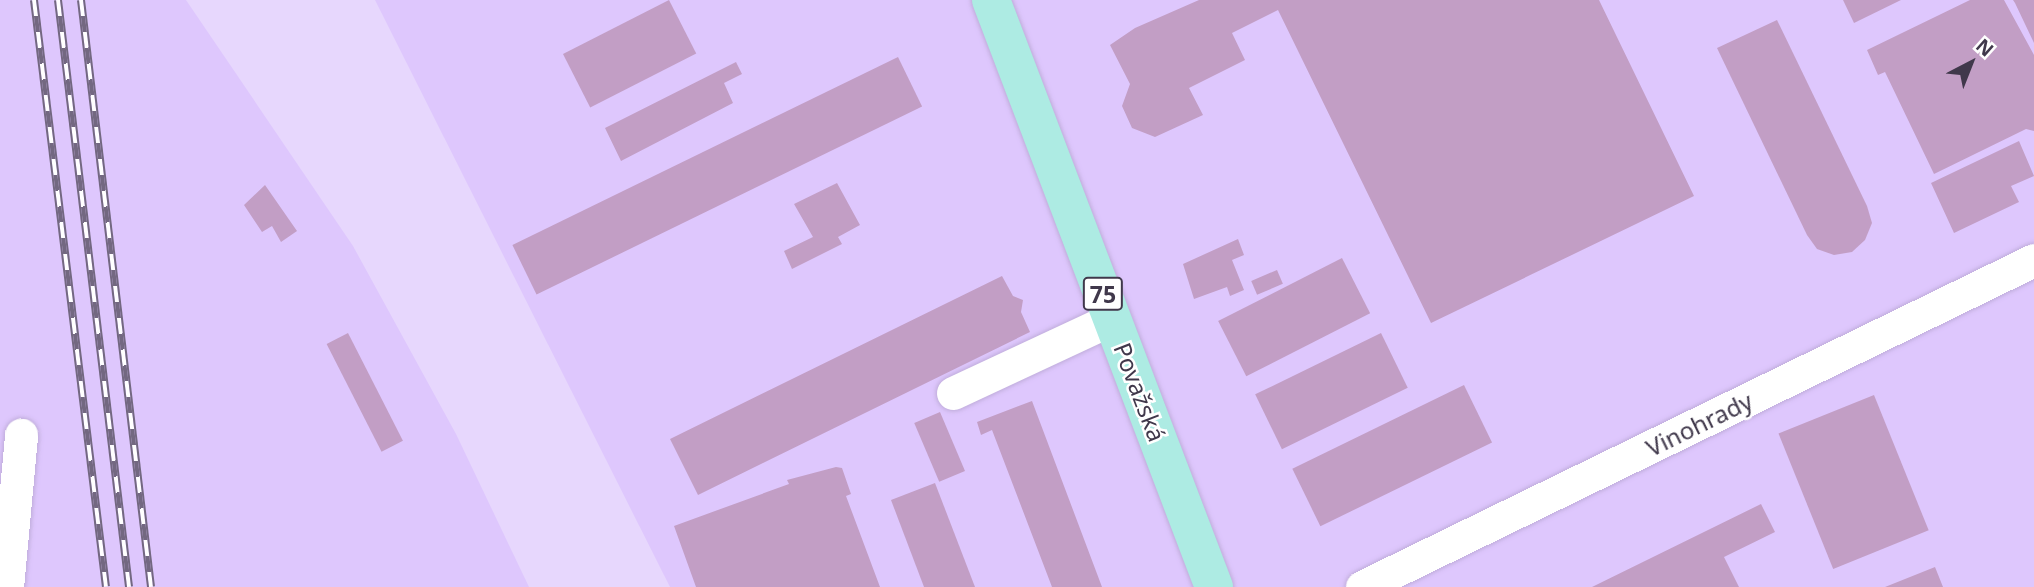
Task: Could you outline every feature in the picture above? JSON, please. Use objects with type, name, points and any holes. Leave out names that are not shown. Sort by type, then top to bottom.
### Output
[{"type":"main road","name":"Považská","points":[[992,0],[1214,587]]},
{"type":"street","name":"Vinohrady","points":[[1363,587],[2034,260]]},
{"type":"street","points":[[953,393],[1112,319]]},
{"type":"street","points":[[7,587],[21,435]]},
{"type":"shaded area","points":[[0,0],[186,0],[353,246],[456,434],[529,587],[0,587]]},
{"type":"shaded area","points":[[375,0],[2034,0],[2034,587],[670,587]]},
{"type":"building","points":[[669,0],[696,53],[590,107],[563,54]]},
{"type":"building","points":[[1199,0],[1599,0],[1694,196],[1431,323],[1278,10],[1232,33],[1245,60],[1189,88],[1203,115],[1155,137],[1132,128],[1122,106],[1130,84],[1110,45],[1135,28]]},
{"type":"building","points":[[1843,0],[1901,0],[1854,23]]},
{"type":"building","points":[[1970,0],[2004,0],[2034,55],[2034,131],[2026,129],[1934,174],[1885,72],[1878,75],[1867,50]]},
{"type":"building","points":[[2013,0],[2034,0],[2034,43],[2015,3]]},
{"type":"building","points":[[1777,20],[1867,206],[1872,223],[1865,240],[1852,252],[1834,255],[1817,249],[1807,235],[1717,48]]},
{"type":"building","points":[[898,57],[922,106],[537,294],[512,245]]},
{"type":"building","points":[[736,62],[742,74],[724,83],[733,103],[621,161],[605,128]]},
{"type":"building","points":[[2019,141],[2034,176],[2011,186],[2019,202],[1954,233],[1931,183]]},
{"type":"building","points":[[837,183],[860,225],[838,237],[842,244],[792,269],[784,251],[813,237],[794,204]]},
{"type":"building","points":[[265,185],[297,231],[281,242],[272,226],[262,232],[244,205]]},
{"type":"building","points":[[1238,239],[1244,255],[1232,260],[1244,290],[1230,296],[1227,287],[1194,299],[1183,264]]},
{"type":"building","points":[[1342,258],[1370,313],[1246,376],[1218,321]]},
{"type":"building","points":[[1277,270],[1283,284],[1257,295],[1251,281]]},
{"type":"building","points":[[1002,276],[1013,296],[1023,300],[1021,312],[1030,332],[698,495],[670,439]]},
{"type":"building","points":[[348,333],[403,441],[382,452],[327,344]]},
{"type":"building","points":[[1381,333],[1408,388],[1282,449],[1255,394]]},
{"type":"building","points":[[1464,385],[1492,443],[1320,526],[1292,469]]},
{"type":"building","points":[[1874,395],[1929,530],[1833,569],[1779,434]]},
{"type":"building","points":[[1032,401],[1102,587],[1052,587],[992,430],[981,435],[977,422]]},
{"type":"building","points":[[940,412],[965,471],[939,482],[914,423]]},
{"type":"building","points":[[836,467],[842,468],[851,494],[846,496],[880,587],[696,587],[674,526],[789,484],[787,480]]},
{"type":"building","points":[[935,483],[975,587],[924,587],[891,500]]},
{"type":"building","points":[[1761,504],[1775,532],[1724,557],[1739,587],[1592,587]]},
{"type":"building","points":[[1935,567],[1943,587],[1885,587]]},
{"type":"railway","points":[[34,0],[106,587]]},
{"type":"railway","points":[[58,0],[129,587]]},
{"type":"railway","points":[[81,0],[151,587]]}]
